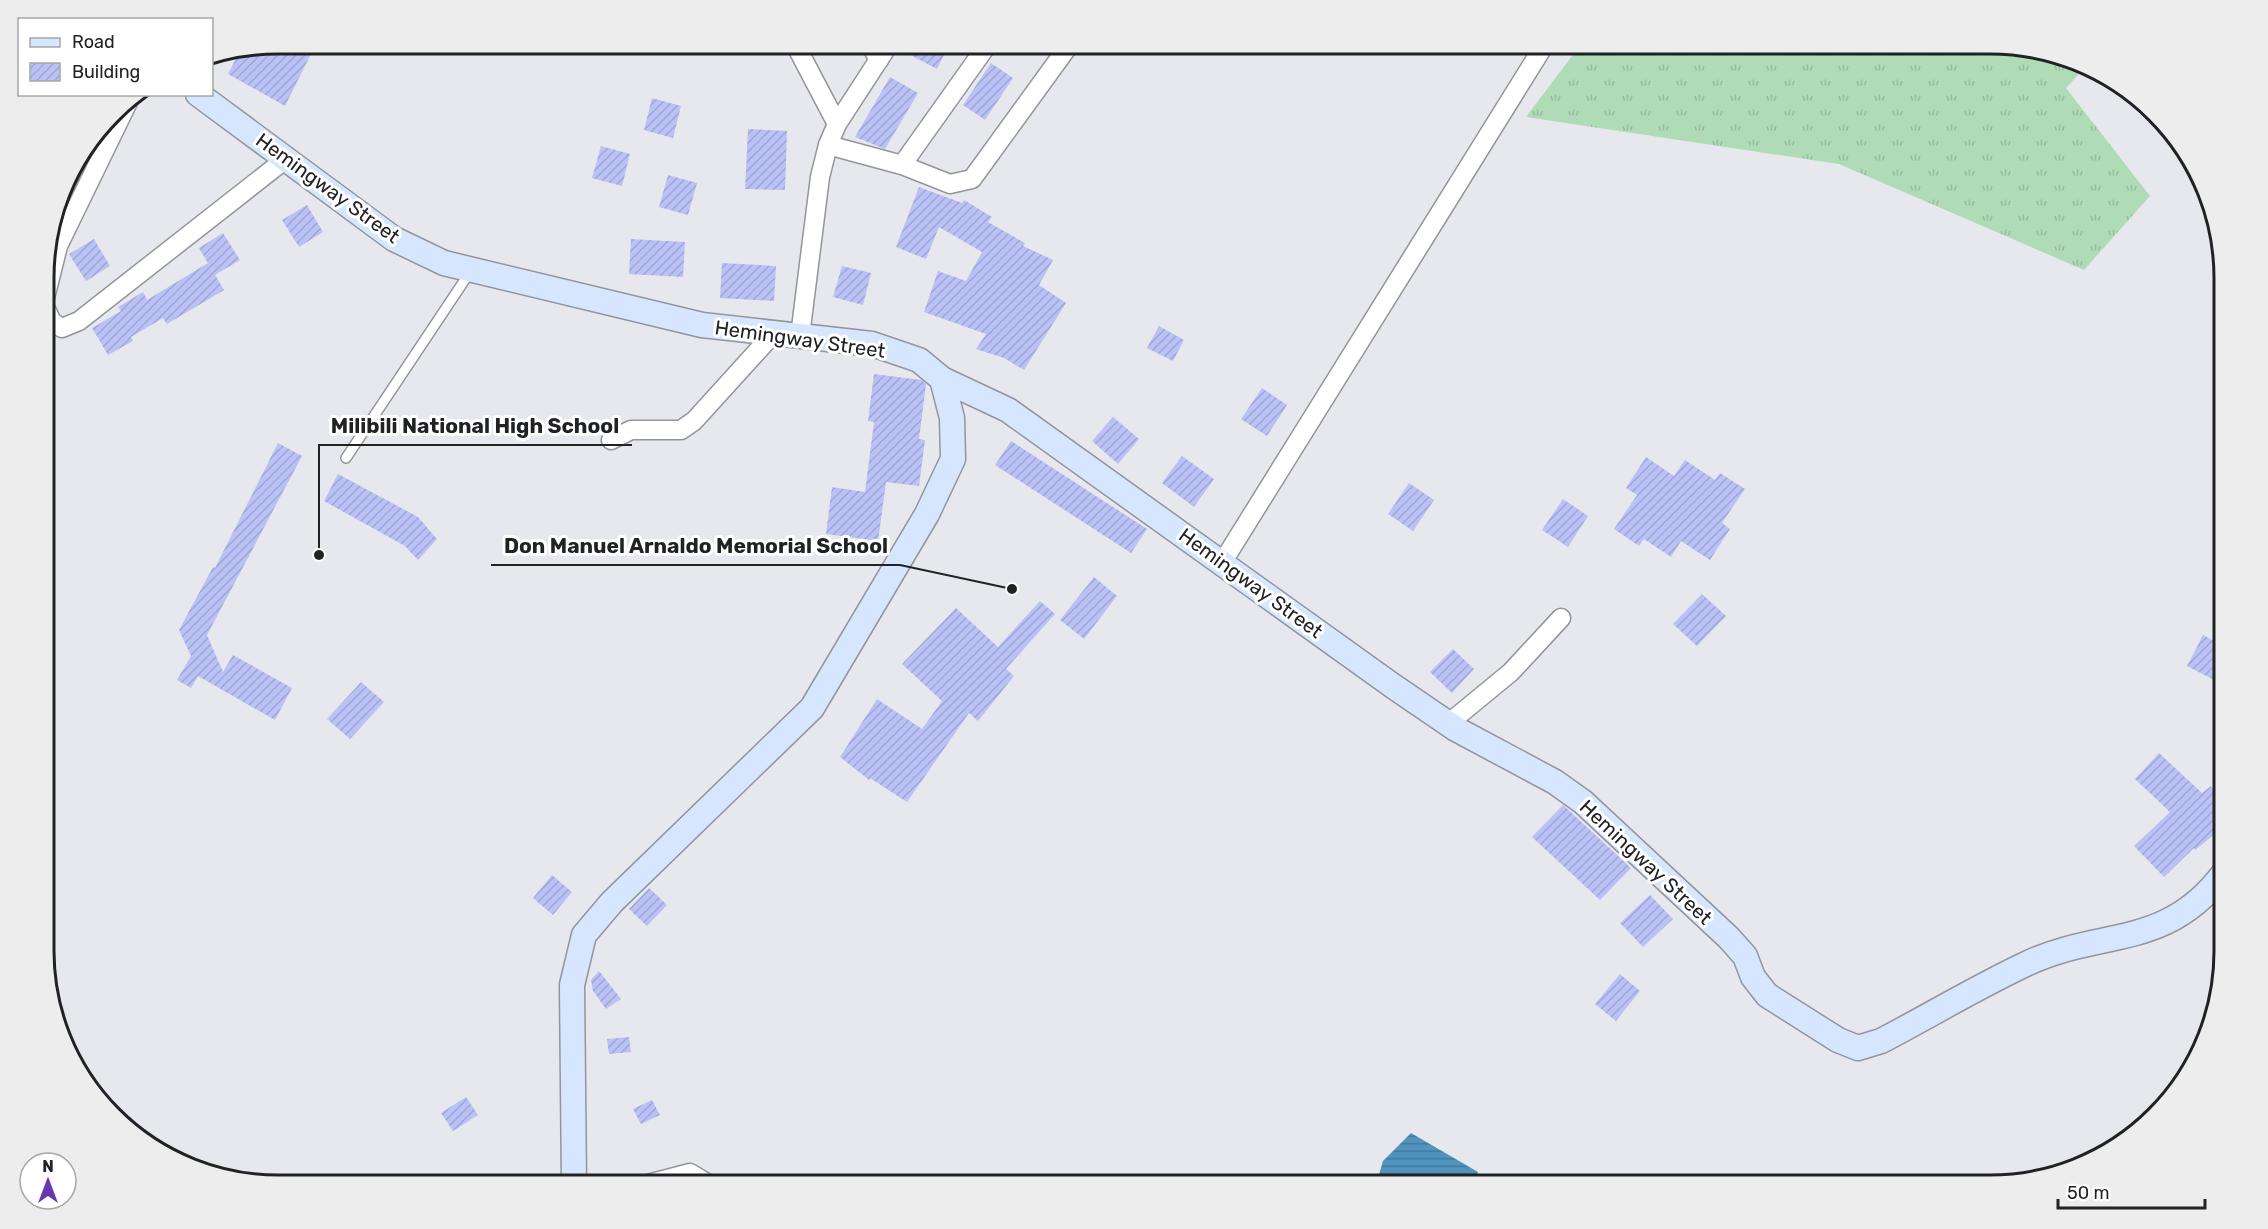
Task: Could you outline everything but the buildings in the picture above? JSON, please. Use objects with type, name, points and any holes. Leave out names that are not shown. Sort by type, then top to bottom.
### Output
[{"type":"main road","name":"Hemingway Street","points":[[201,96],[394,239],[444,263],[702,325],[872,344],[919,360],[942,379],[1008,410],[1449,723],[1555,782],[1583,802],[1729,938],[1745,956],[1753,977],[1767,995],[1838,1040],[1858,1048],[1881,1041],[2027,963],[2074,948],[2131,936],[2178,917],[2214,886]]},
{"type":"main road","points":[[574,1175],[572,985],[584,935],[612,902],[812,708],[927,514],[953,459],[952,418],[942,379]]},
{"type":"street","points":[[800,54],[837,124]]},
{"type":"street","points":[[876,54],[879,60]]},
{"type":"street","points":[[800,336],[820,177],[828,145],[837,124],[883,54]]},
{"type":"street","points":[[902,165],[981,54]]},
{"type":"street","points":[[828,145],[902,165],[950,184],[972,179],[1063,54]]},
{"type":"street","points":[[1222,563],[1539,54]]},
{"type":"street","points":[[54,260],[58,246],[119,121]]},
{"type":"street","points":[[54,323],[62,328],[80,321],[287,158]]},
{"type":"street","points":[[611,440],[631,430],[681,430],[694,421],[773,334]]},
{"type":"street","points":[[1449,723],[1511,672],[1561,618]]},
{"type":"lane","points":[[346,458],[472,270]]},
{"type":"green space","points":[[1573,54],[2004,54],[2034,58],[2080,73],[2066,88],[2150,196],[2084,270],[1839,164],[1526,117]]},
{"type":"water","points":[[1411,1133],[1478,1172],[1477,1175],[1379,1175],[1383,1161]]},
{"type":"place","name":"Milibili National High School","points":[[319,555]]},
{"type":"place","name":"Don Manuel Arnaldo Memorial School","points":[[1012,589]]}]
